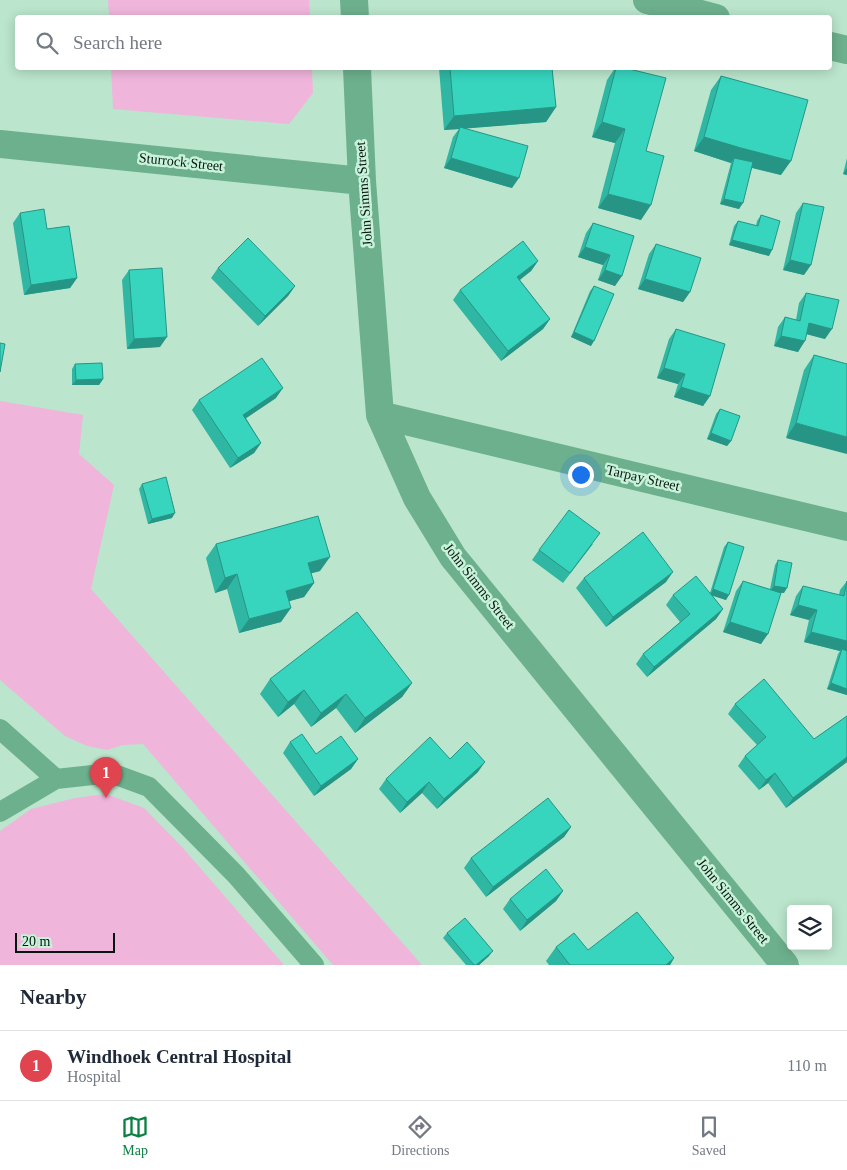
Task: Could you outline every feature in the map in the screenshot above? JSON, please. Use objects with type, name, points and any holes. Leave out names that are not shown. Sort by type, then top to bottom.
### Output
[{"type":"street","points":[[354,0],[355,15]]},
{"type":"street","points":[[647,0],[704,15]]},
{"type":"street","points":[[832,46],[847,50]]},
{"type":"street","name":"John Simms Street","points":[[357,70],[362,181],[380,415],[417,498],[453,556],[785,965]]},
{"type":"street","name":"Sturrock Street","points":[[0,144],[362,181]]},
{"type":"street","name":"Tarpay Street","points":[[380,415],[847,527]]},
{"type":"lane","points":[[0,729],[56,779]]},
{"type":"lane","points":[[0,812],[56,779],[111,773],[149,787],[236,875],[314,965]]},
{"type":"shaded area","points":[[108,0],[309,0],[310,15],[109,15]]},
{"type":"shaded area","points":[[111,70],[312,70],[313,93],[289,124],[113,109]]},
{"type":"shaded area","points":[[0,401],[83,415],[79,454],[114,485],[91,589],[422,965],[333,965],[143,744],[123,745],[107,750],[87,746],[65,736],[0,680]]},
{"type":"shaded area","points":[[106,794],[144,808],[182,847],[284,965],[0,965],[0,831],[31,809],[75,798]]},
{"type":"building","points":[[450,70],[552,70],[556,107],[454,116]]},
{"type":"building","points":[[615,70],[633,70],[666,78],[646,151],[664,156],[651,205],[608,194],[625,129],[602,122]]},
{"type":"building","points":[[721,76],[808,100],[791,161],[704,137]]},
{"type":"building","points":[[460,127],[528,146],[519,178],[451,158]]},
{"type":"building","points":[[734,158],[753,162],[743,203],[724,199]]},
{"type":"building","points":[[803,203],[824,207],[811,265],[790,260]]},
{"type":"building","points":[[44,209],[47,229],[69,226],[77,278],[31,285],[20,213]]},
{"type":"building","points":[[761,215],[780,221],[772,250],[732,240],[738,221],[758,226]]},
{"type":"building","points":[[593,223],[634,236],[622,276],[605,270],[610,255],[585,247]]},
{"type":"building","points":[[248,238],[295,286],[265,316],[218,268]]},
{"type":"building","points":[[523,241],[538,261],[517,277],[550,319],[508,351],[460,290]]},
{"type":"building","points":[[656,244],[701,258],[690,292],[645,279]]},
{"type":"building","points":[[162,268],[167,337],[134,339],[129,270]]},
{"type":"building","points":[[594,286],[614,294],[594,341],[574,332]]},
{"type":"building","points":[[806,293],[839,300],[832,329],[809,323],[805,341],[781,336],[785,317],[800,321]]},
{"type":"building","points":[[676,329],[725,344],[710,396],[681,387],[685,374],[664,368]]},
{"type":"building","points":[[0,343],[5,344],[0,372]]},
{"type":"building","points":[[814,355],[847,364],[847,437],[796,423]]},
{"type":"building","points":[[262,358],[283,388],[243,415],[261,443],[238,458],[199,400]]},
{"type":"building","points":[[102,363],[103,379],[76,380],[75,364]]},
{"type":"building","points":[[720,409],[740,416],[731,441],[711,433]]},
{"type":"building","points":[[166,477],[175,513],[152,519],[142,484]]},
{"type":"building","points":[[569,510],[600,533],[570,573],[539,550]]},
{"type":"building","points":[[318,516],[330,557],[308,563],[314,583],[286,591],[291,608],[249,619],[237,574],[225,578],[216,544]]},
{"type":"building","points":[[643,532],[673,572],[613,617],[584,578]]},
{"type":"building","points":[[728,542],[744,547],[729,595],[713,589]]},
{"type":"building","points":[[778,560],[792,563],[787,588],[774,586]]},
{"type":"building","points":[[696,576],[723,609],[654,667],[643,654],[690,614],[673,595]]},
{"type":"building","points":[[743,581],[781,593],[768,634],[730,622]]},
{"type":"building","points":[[847,581],[847,641],[811,632],[817,610],[798,605],[803,586],[844,596]]},
{"type":"building","points":[[357,612],[412,683],[365,718],[346,694],[321,713],[304,690],[288,702],[270,679]]},
{"type":"building","points":[[842,649],[847,651],[847,689],[831,683]]},
{"type":"building","points":[[764,679],[814,739],[847,716],[847,757],[793,798],[775,773],[766,780],[745,756],[766,737],[735,704]]},
{"type":"building","points":[[302,734],[316,754],[341,736],[358,759],[321,786],[290,742]]},
{"type":"building","points":[[430,737],[450,759],[467,742],[485,762],[444,799],[429,782],[407,802],[386,779]]},
{"type":"building","points":[[548,798],[571,827],[493,887],[471,858]]},
{"type":"building","points":[[546,869],[563,891],[527,920],[510,899]]},
{"type":"building","points":[[637,912],[674,958],[666,965],[570,965],[556,947],[574,933],[588,950]]},
{"type":"building","points":[[465,918],[493,951],[476,965],[447,933]]},
{"type":"place","name":"Windhoek Central Hospital","points":[[106,798]]}]
